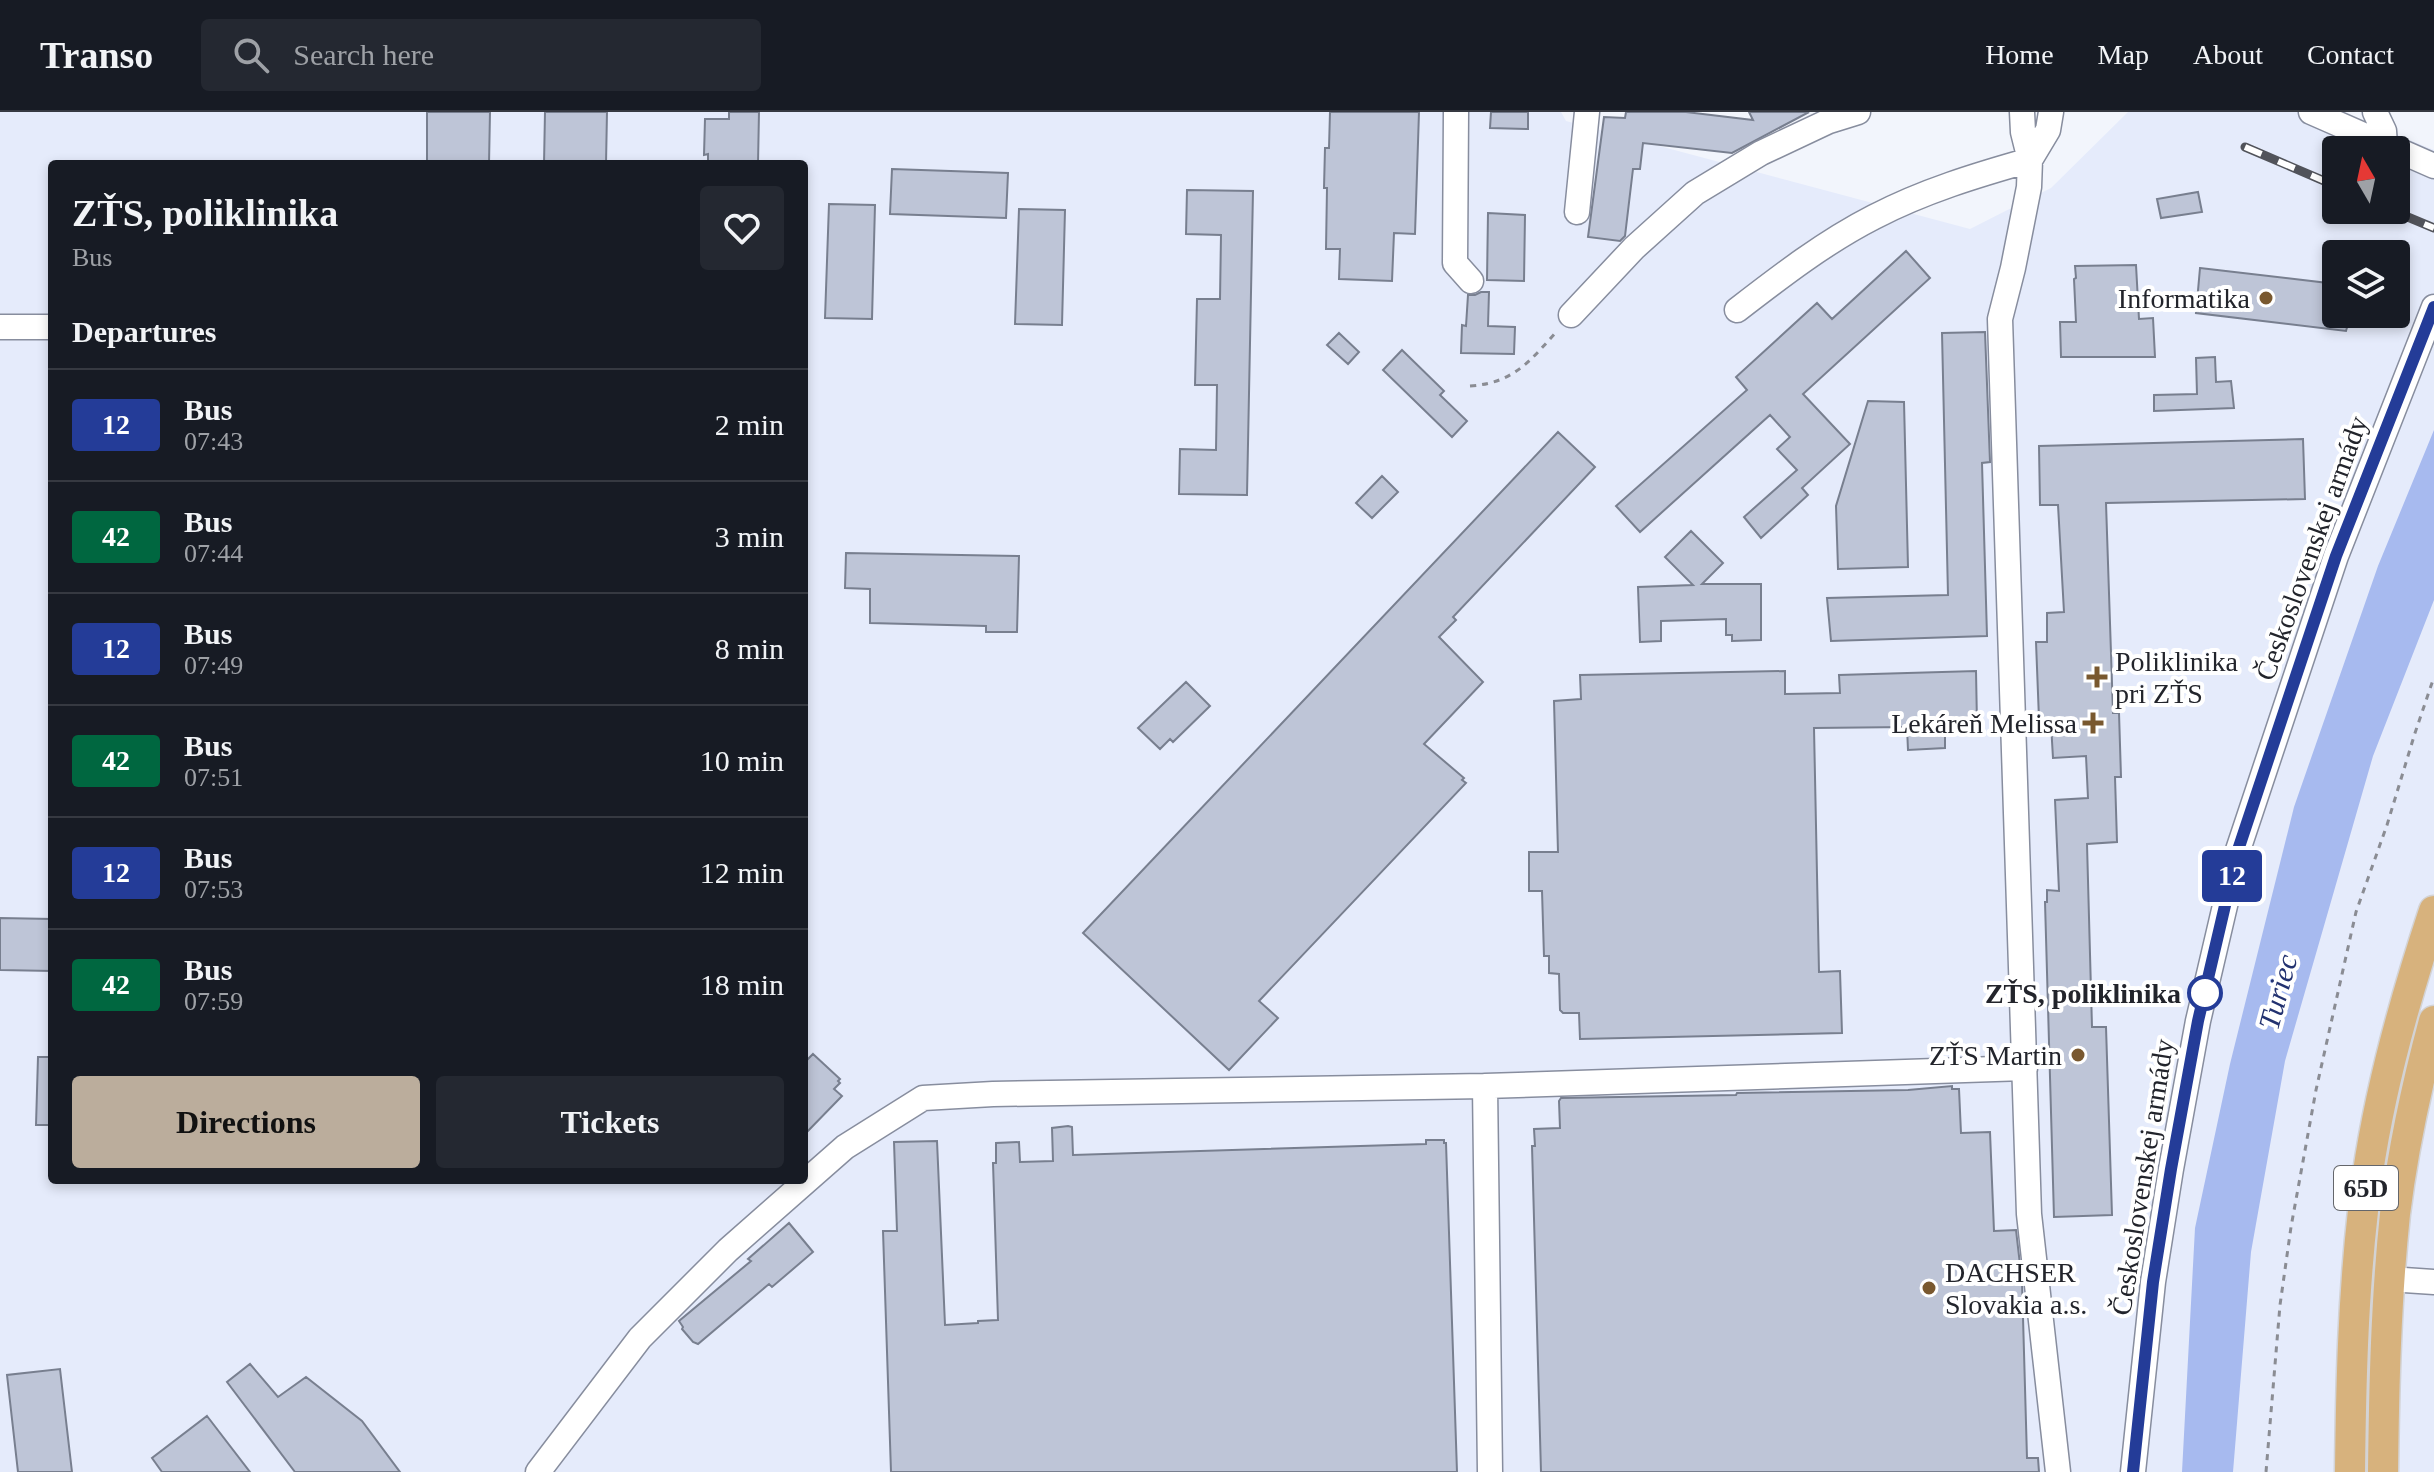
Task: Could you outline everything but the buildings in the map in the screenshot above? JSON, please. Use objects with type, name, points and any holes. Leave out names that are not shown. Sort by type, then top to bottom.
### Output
[{"type":"main road","name":"65D","points":[[2350,1472],[2354,1316],[2363,1208],[2392,1053],[2434,911]]},
{"type":"main road","name":"65D","points":[[2383,1472],[2389,1279],[2396,1212],[2420,1075],[2434,1021]]},
{"type":"street","points":[[1456,112],[1455,263],[1471,281]]},
{"type":"street","points":[[1577,212],[1587,112]]},
{"type":"street","points":[[1571,315],[1634,248],[1695,193],[1761,153],[1829,121],[1858,112]]},
{"type":"street","points":[[2022,112],[2030,160],[2029,187],[2000,319],[2029,1214],[2058,1472]]},
{"type":"street","points":[[1737,310],[1803,259],[1874,217],[1950,183],[2030,160],[2048,130],[2051,112]]},
{"type":"street","points":[[2311,112],[2365,136]]},
{"type":"street","points":[[2375,112],[2384,136]]},
{"type":"street","points":[[2410,156],[2434,166]]},
{"type":"street","name":"Československej armády","points":[[2133,1472],[2153,1282],[2171,1169],[2198,1021],[2238,850],[2336,556],[2434,307]]},
{"type":"street","points":[[0,327],[48,327]]},
{"type":"street","points":[[808,1180],[845,1147],[923,1098],[993,1094],[1485,1086],[2025,1068]]},
{"type":"street","points":[[1485,1086],[1490,1472]]},
{"type":"street","points":[[538,1472],[640,1338],[728,1250],[803,1184]]},
{"type":"street","points":[[2389,1279],[2434,1282]]},
{"type":"path","points":[[1470,386],[1489,385],[1516,372],[1571,315]]},
{"type":"path","points":[[2266,1472],[2280,1305],[2316,1090],[2356,912],[2434,677]]},
{"type":"shaded area","points":[[0,112],[1561,112],[1566,121],[1970,229],[2051,188],[2128,112],[2341,112],[2400,136],[2322,136],[2322,224],[2410,224],[2410,140],[2434,150],[2434,1472],[0,1472]]},
{"type":"water","name":"Turiec","points":[[2434,430],[2434,600],[2373,756],[2285,1061],[2251,1252],[2233,1472],[2182,1472],[2195,1228],[2230,1064],[2294,807],[2378,566]]},
{"type":"railway","points":[[2245,147],[2322,180]]},
{"type":"railway","points":[[2410,218],[2434,228]]},
{"type":"bus line","name":"12","points":[[2133,1472],[2153,1282],[2171,1169],[2198,1021],[2238,850],[2336,556],[2434,307]]},
{"type":"place","name":"Informatika","points":[[2266,298]]},
{"type":"place","name":"Poliklinika pri ZŤS","points":[[2097,677]]},
{"type":"place","name":"Lekáreň Melissa","points":[[2093,723]]},
{"type":"place","name":"ZŤS, poliklinika","points":[[2205,993]]},
{"type":"place","name":"ZŤS Martin","points":[[2078,1055]]},
{"type":"place","name":"DACHSER Slovakia a.s.","points":[[1929,1288]]}]
